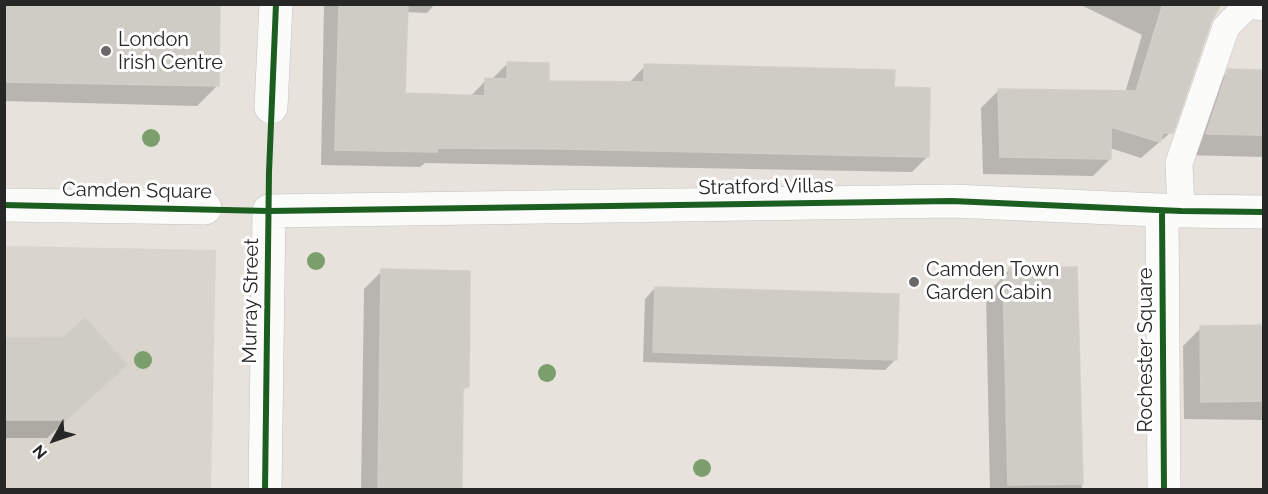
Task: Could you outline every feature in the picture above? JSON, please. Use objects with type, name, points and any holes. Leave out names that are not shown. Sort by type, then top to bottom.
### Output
[{"type":"street","points":[[271,107],[276,4]]},
{"type":"street","name":"Stratford Villas","points":[[268,210],[952,201],[1171,211],[1263,212]]},
{"type":"street","name":"Camden Square","points":[[4,205],[205,208]]},
{"type":"street","name":"Murray Street","points":[[265,489],[268,210]]},
{"type":"street","name":"Rochester Square","points":[[1164,489],[1171,211]]},
{"type":"lane","points":[[1171,211],[1179,163],[1226,27],[1248,5],[1263,7]]},
{"type":"shaded area","points":[[5,246],[216,250],[211,489],[5,490]]},
{"type":"building","points":[[4,4],[220,4],[219,86],[4,82]]},
{"type":"building","points":[[339,4],[408,4],[405,93],[485,96],[485,78],[507,79],[507,62],[549,63],[549,81],[644,82],[644,64],[895,70],[894,87],[930,88],[929,157],[564,149],[437,148],[437,152],[335,150]]},
{"type":"building","points":[[1163,4],[1221,4],[1211,22],[1173,133],[1163,133],[1160,142],[1111,127],[1111,159],[1000,157],[998,89],[1136,91]]},
{"type":"building","points":[[1228,69],[1263,70],[1263,135],[1206,134]]},
{"type":"building","points":[[1077,267],[1083,484],[1008,485],[1003,276],[1009,275],[1009,268]]},
{"type":"building","points":[[381,269],[470,271],[469,387],[463,387],[462,489],[378,489]]},
{"type":"building","points":[[655,287],[899,294],[897,360],[653,352]]},
{"type":"building","points":[[85,318],[127,365],[66,420],[4,420],[4,338],[64,337]]},
{"type":"building","points":[[1263,325],[1263,401],[1201,402],[1200,326]]},
{"type":"cycle path","points":[[265,490],[269,172],[276,4]]},
{"type":"cycle path","points":[[4,205],[269,211],[952,201],[1181,211],[1264,212]]},
{"type":"cycle path","points":[[1162,211],[1164,490]]},
{"type":"place","name":"London Irish Centre","points":[[106,51]]},
{"type":"place","name":"Camden Town Garden Cabin","points":[[914,282]]}]
